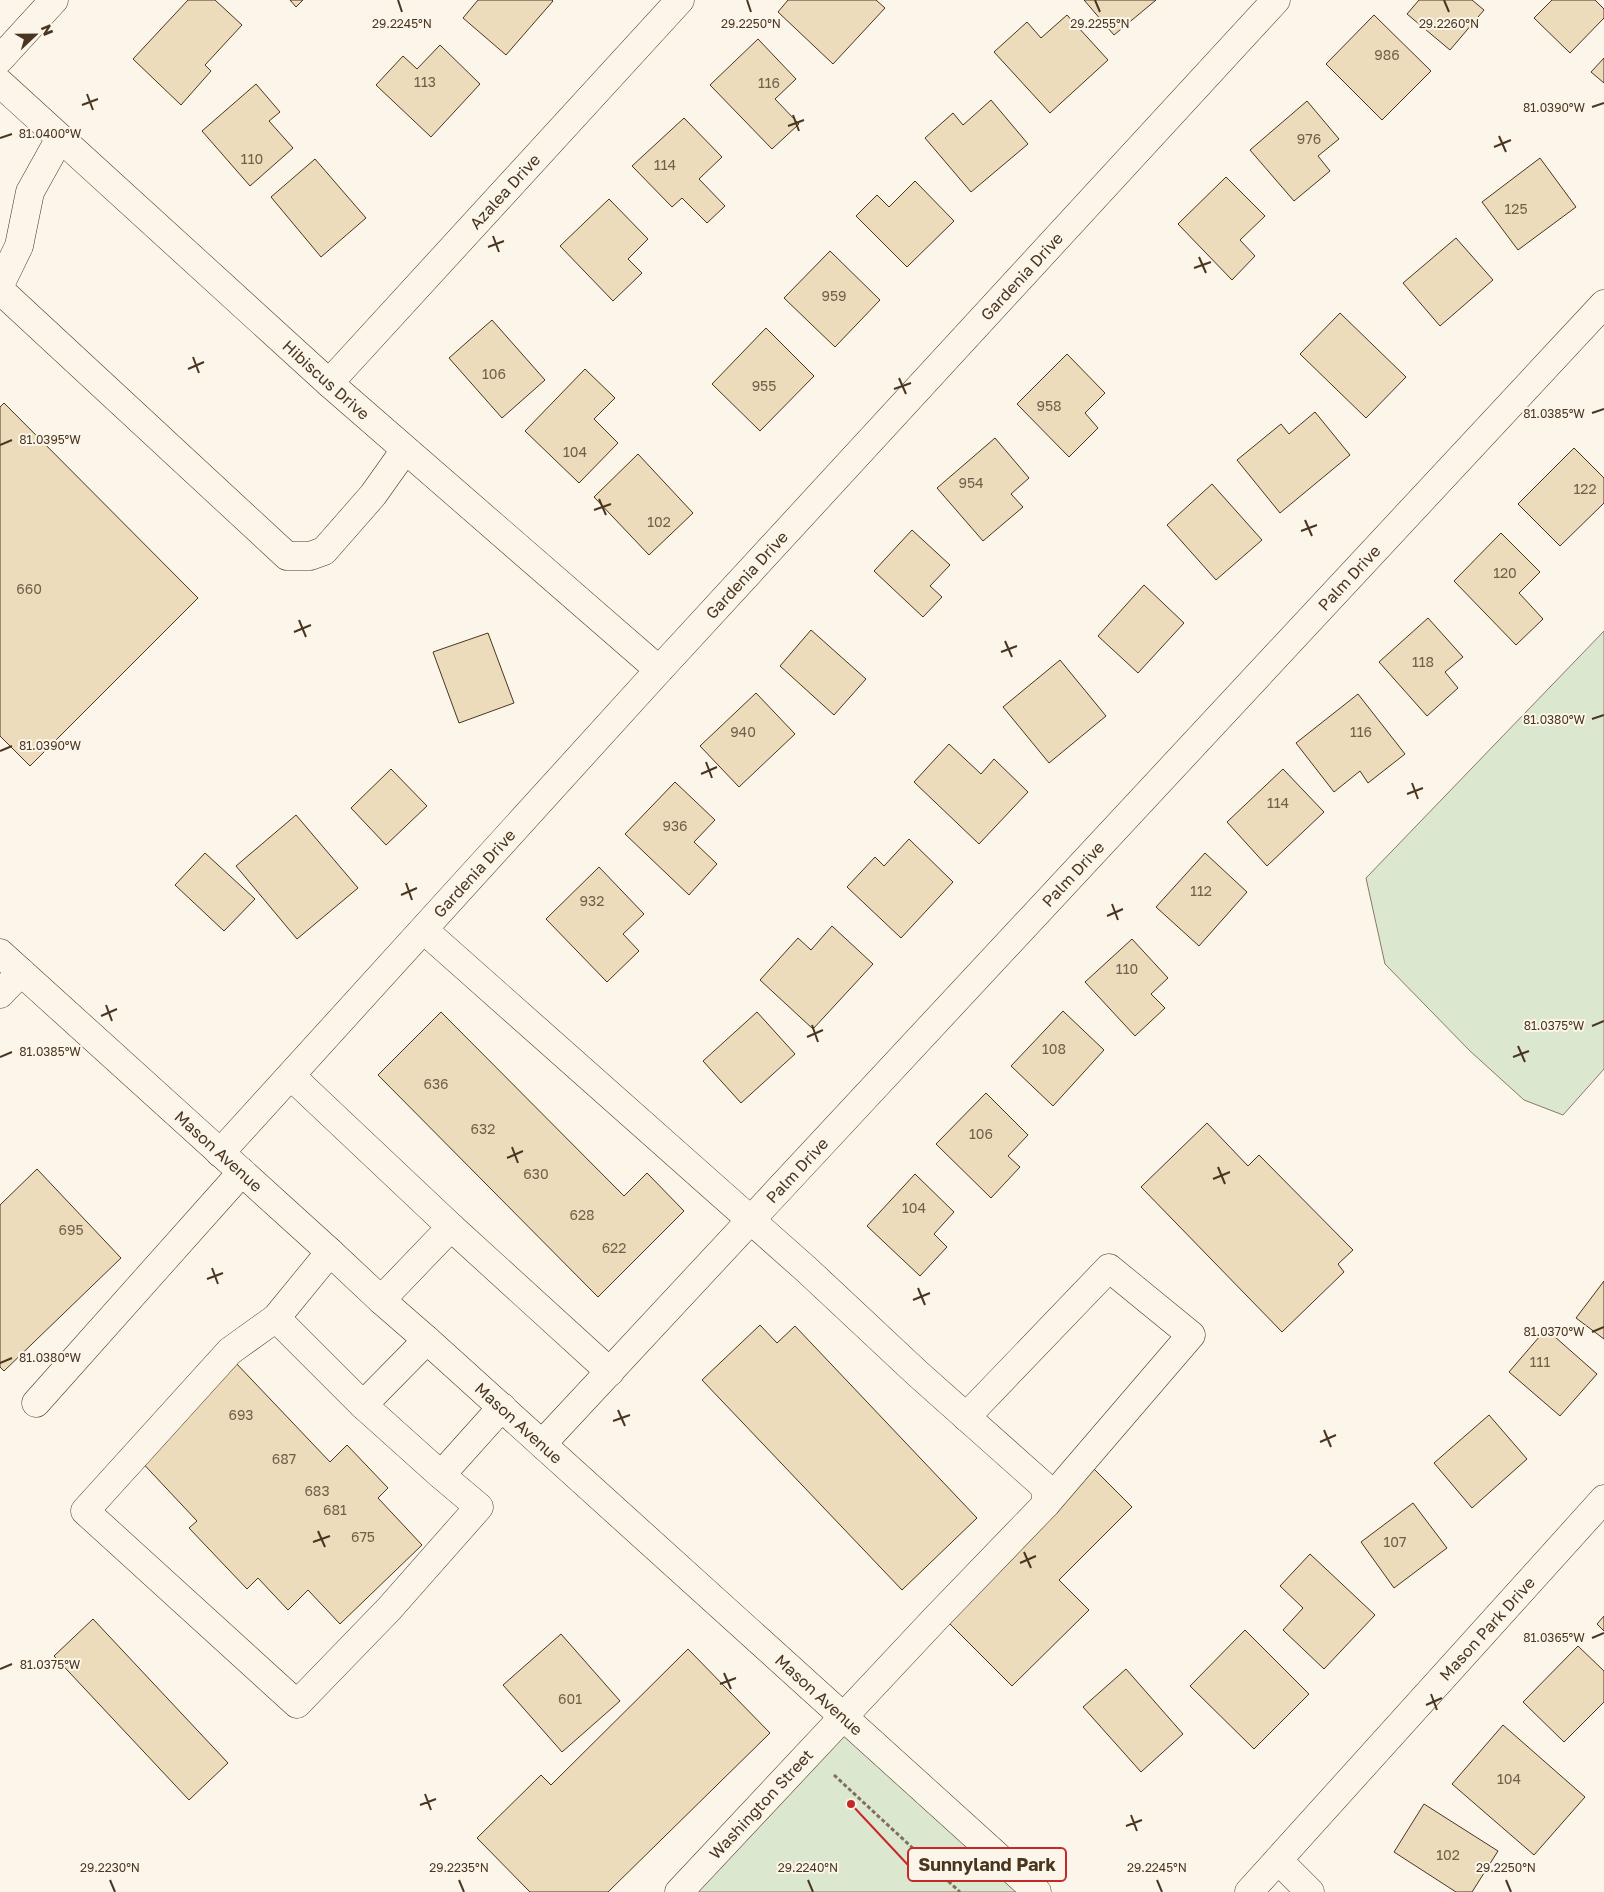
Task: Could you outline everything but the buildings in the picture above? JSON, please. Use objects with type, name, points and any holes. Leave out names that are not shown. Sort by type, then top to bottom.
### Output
[{"type":"street","points":[[0,59],[54,0]]},
{"type":"street","name":"Azalea Drive","points":[[329,383],[680,0]]},
{"type":"street","name":"Gardenia Drive","points":[[220,1152],[659,670],[1276,0]]},
{"type":"street","name":"Hibiscus Drive","points":[[0,83],[329,383],[659,670]]},
{"type":"street","points":[[0,285],[19,246],[30,192],[60,138]]},
{"type":"street","points":[[0,290],[287,556],[310,556],[324,551],[373,495],[406,450]]},
{"type":"street","name":"Palm Drive","points":[[542,1444],[1604,304]]},
{"type":"street","points":[[424,930],[806,1270],[1045,1487],[1046,1504]]},
{"type":"street","name":"Mason Avenue","points":[[0,953],[1037,1892]]},
{"type":"street","points":[[0,994],[21,972]]},
{"type":"street","points":[[291,1076],[451,1227],[610,1372]]},
{"type":"street","points":[[36,1404],[242,1172]]},
{"type":"street","points":[[381,1300],[451,1227]]},
{"type":"street","points":[[276,1318],[363,1405],[479,1507],[390,1609],[297,1704],[85,1511],[230,1351],[276,1318],[330,1252]]},
{"type":"street","name":"Washington Street","points":[[679,1892],[843,1716],[1046,1504],[1191,1335],[1109,1268],[966,1417]]},
{"type":"street","points":[[363,1405],[427,1340]]},
{"type":"street","points":[[441,1475],[502,1407]]},
{"type":"street","name":"Mason Park Drive","points":[[1249,1892],[1604,1498]]},
{"type":"street","points":[[1278,1860],[1310,1892]]},
{"type":"path","points":[[810,1752],[960,1892]]},
{"type":"green space","points":[[1604,631],[1604,1069],[1563,1115],[1524,1100],[1470,1051],[1385,964],[1366,878]]},
{"type":"green space","points":[[843,1716],[1037,1892],[679,1892]]},
{"type":"place","name":"Sunnyland Park","points":[[851,1804]]}]
